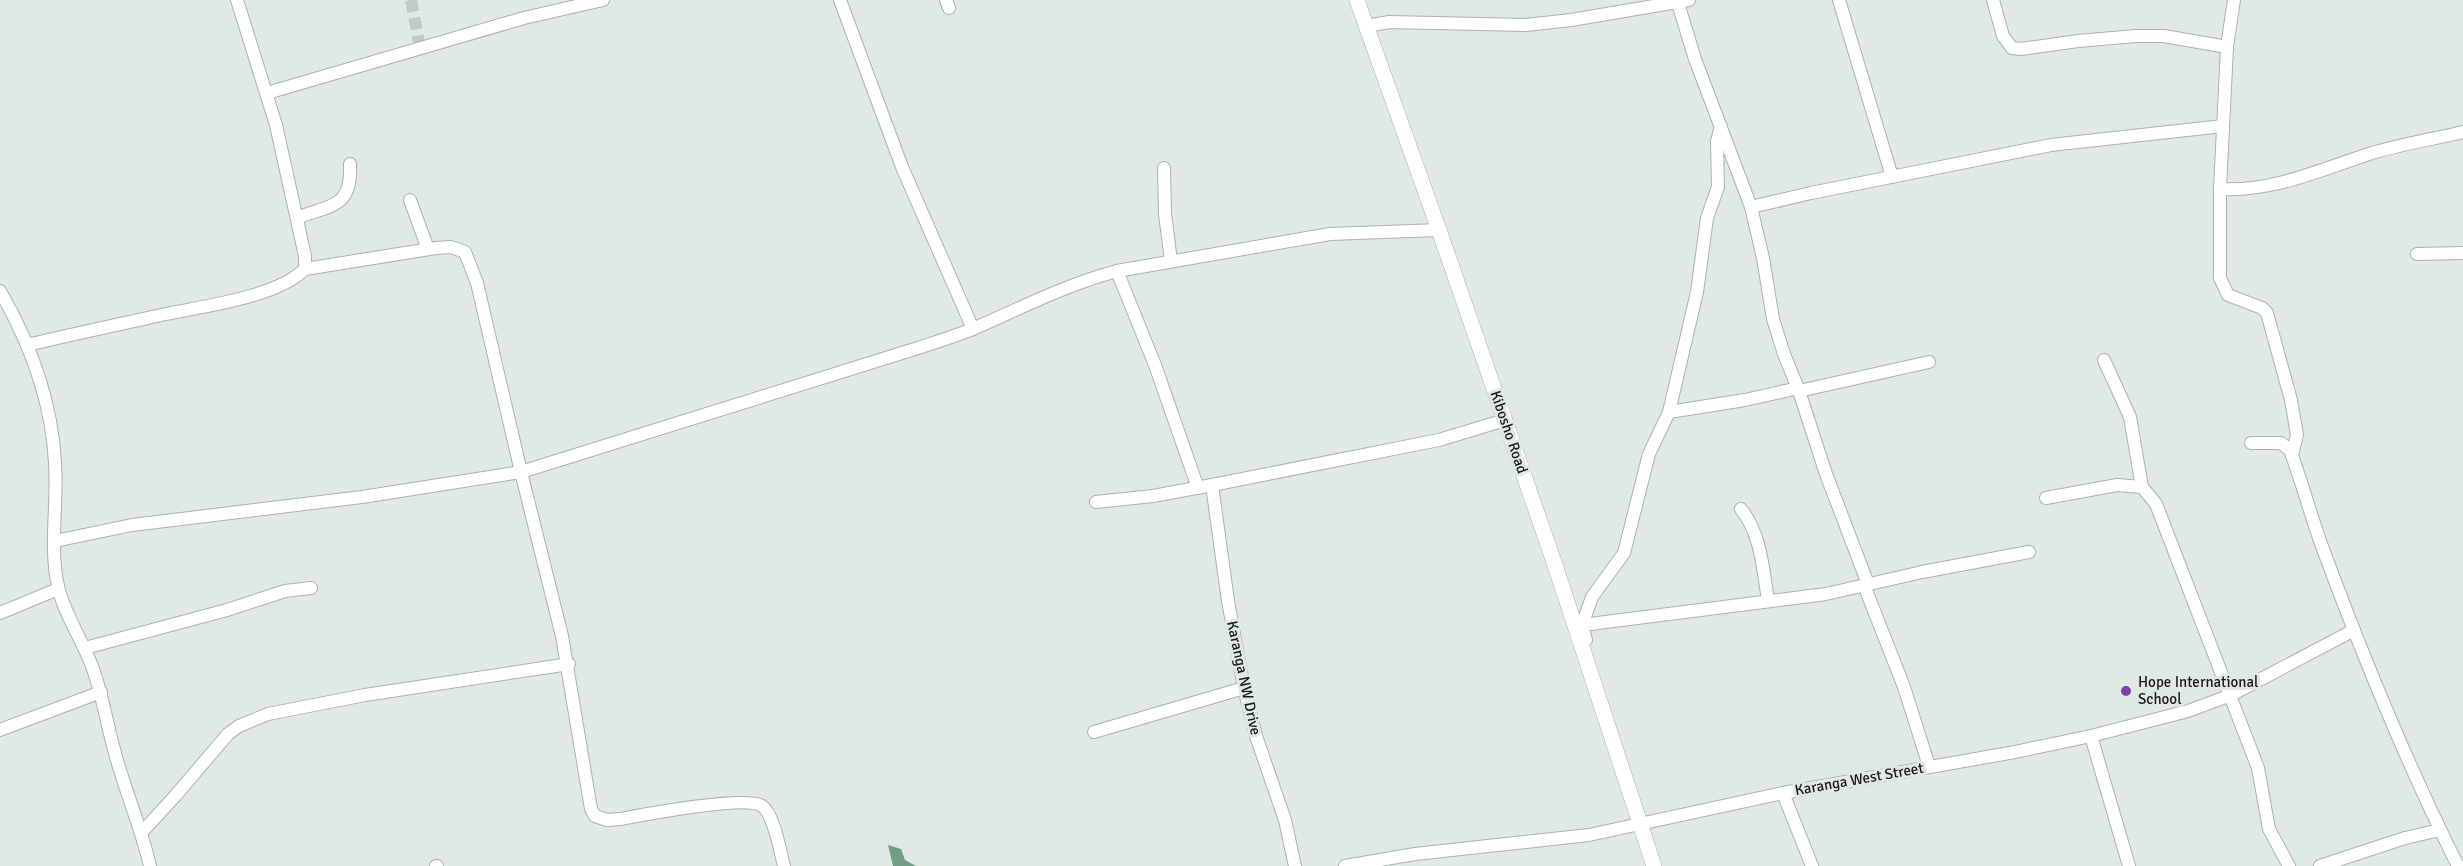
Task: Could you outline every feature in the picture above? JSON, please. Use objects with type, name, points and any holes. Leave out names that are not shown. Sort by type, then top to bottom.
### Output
[{"type":"street","points":[[237,0],[267,93],[283,153],[305,255],[305,269]]},
{"type":"street","points":[[267,93],[512,21],[603,0]]},
{"type":"street","points":[[840,0],[902,167],[973,329]]},
{"type":"street","name":"Kibosho Road","points":[[1357,0],[1505,420],[1654,866]]},
{"type":"street","points":[[1839,0],[1892,177]]},
{"type":"street","points":[[1993,0],[2003,36],[2012,48],[2021,49],[2136,36],[2164,36],[2227,47]]},
{"type":"street","points":[[2234,0],[2227,47],[2223,126],[2220,278],[2228,295],[2262,308],[2267,313],[2291,400],[2297,435],[2292,455]]},
{"type":"street","points":[[1367,26],[1389,22],[1526,25],[1681,1],[1695,59],[1751,207],[1763,258],[1773,319],[1784,354],[1799,390],[1826,474],[1904,687],[1929,766]]},
{"type":"street","points":[[1602,709],[1582,625],[1592,597],[1624,553],[1649,454],[1670,412],[1697,292],[1707,218],[1718,187],[1717,141],[1721,126]]},
{"type":"street","points":[[1751,207],[2051,145],[2223,126]]},
{"type":"street","points":[[2220,189],[2238,190],[2295,180],[2374,153],[2463,132]]},
{"type":"street","points":[[297,218],[334,205],[345,197],[349,190],[350,164]]},
{"type":"street","points":[[1164,168],[1165,214],[1171,261]]},
{"type":"street","points":[[410,200],[428,249]]},
{"type":"street","points":[[55,541],[132,525],[362,497],[521,472],[758,396],[870,364],[973,329],[1039,298],[1090,278],[1171,261],[1330,234],[1439,230]]},
{"type":"street","points":[[27,345],[235,300],[273,288],[305,269],[428,249],[460,248],[470,259],[477,283],[521,472],[543,551],[569,664],[591,809],[595,816],[620,819],[722,804],[751,802],[760,804],[766,810],[774,828],[784,866]]},
{"type":"street","points":[[2417,254],[2463,254]]},
{"type":"street","points":[[1117,271],[1155,365],[1198,488]]},
{"type":"street","points":[[0,291],[27,345],[43,394],[56,463],[54,565],[58,589],[85,648],[101,692],[115,754],[142,832],[150,866]]},
{"type":"street","points":[[2104,360],[2130,417],[2142,487],[2156,504],[2168,530],[2186,585],[2258,768],[2269,829],[2289,866]]},
{"type":"street","points":[[1670,412],[1799,390],[1929,362]]},
{"type":"street","points":[[1096,502],[1212,486],[1439,440],[1505,420]]},
{"type":"street","points":[[2251,443],[2281,442],[2292,455],[2320,540],[2354,630],[2440,830],[2458,866]]},
{"type":"street","points":[[2046,498],[2117,485],[2142,487]]},
{"type":"street","name":"Karanga NW Drive","points":[[1212,486],[1228,601],[1244,688],[1256,736],[1285,820],[1295,866]]},
{"type":"street","points":[[1741,508],[1755,532],[1768,600]]},
{"type":"street","points":[[1582,625],[1826,594],[1922,572],[2029,552]]},
{"type":"street","points":[[85,648],[227,610],[261,598],[311,588]]},
{"type":"street","points":[[0,613],[58,589]]},
{"type":"street","name":"Karanga West Street","points":[[1345,866],[1415,854],[1555,840],[1783,793],[2015,752],[2091,736],[2188,711],[2230,695],[2354,630]]},
{"type":"street","points":[[142,832],[228,734],[239,726],[268,714],[365,695],[569,664]]},
{"type":"street","points":[[1094,732],[1244,688]]},
{"type":"street","points":[[0,730],[101,692]]},
{"type":"street","points":[[2091,736],[2129,866]]},
{"type":"street","points":[[1783,793],[1812,866]]},
{"type":"street","points":[[2321,866],[2405,838],[2440,830]]},
{"type":"shaded area","points":[[888,845],[901,849],[905,860],[916,866],[893,866]]},
{"type":"tunnel","points":[[411,0],[420,48]]},
{"type":"place","name":"Hope International School","points":[[2126,691]]}]
